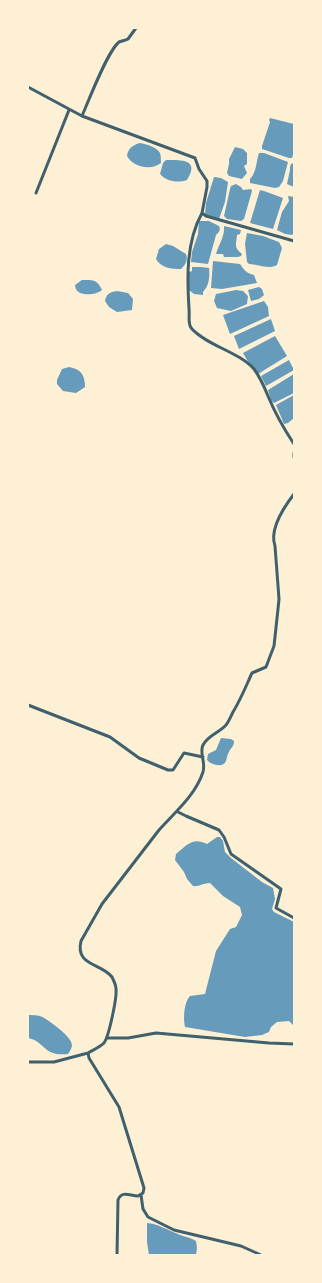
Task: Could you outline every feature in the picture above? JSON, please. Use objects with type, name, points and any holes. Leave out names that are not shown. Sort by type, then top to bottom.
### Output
[{"type":"street","points":[[82,116],[104,65],[113,50],[120,42],[128,39],[136,28]]},
{"type":"street","points":[[28,87],[82,116],[196,158],[199,169],[207,181],[207,187],[202,213],[196,225],[191,247],[188,284],[189,323],[191,328],[203,338],[253,368],[265,387],[284,429],[294,444]]},
{"type":"street","points":[[36,193],[69,110]]},
{"type":"street","points":[[202,213],[209,218],[230,222],[294,241]]},
{"type":"street","points":[[28,1062],[54,1062],[88,1053],[103,1044],[106,1038],[114,1010],[116,990],[114,982],[112,977],[106,972],[89,963],[80,954],[79,947],[81,941],[102,904],[168,820],[178,812],[199,782],[204,768],[201,749],[203,744],[208,738],[226,725],[248,686],[252,673],[266,666],[274,646],[279,599],[275,546],[273,539],[275,527],[280,516],[294,494]]},
{"type":"street","points":[[28,704],[110,737],[139,758],[168,770],[173,770],[184,753],[203,757]]},
{"type":"street","points":[[178,812],[219,830],[224,837],[231,854],[281,889],[276,908],[294,918]]},
{"type":"street","points":[[106,1038],[128,1038],[156,1033],[294,1044]]},
{"type":"street","points":[[88,1053],[93,1065],[119,1107],[144,1184],[142,1195],[143,1209],[148,1217],[174,1230],[241,1246],[261,1255]]},
{"type":"street","points":[[117,1255],[119,1196],[124,1194],[134,1196],[142,1195]]},
{"type":"water","points":[[270,118],[294,124],[294,151],[292,158],[262,149]]},
{"type":"water","points":[[140,143],[151,146],[159,151],[161,163],[152,167],[142,167],[133,163],[127,156],[128,151],[133,146]]},
{"type":"water","points":[[235,147],[243,149],[247,153],[247,164],[244,166],[247,173],[242,179],[229,176],[227,173],[229,159]]},
{"type":"water","points":[[259,153],[264,153],[288,162],[283,181],[279,187],[275,188],[250,183]]},
{"type":"water","points":[[166,160],[178,160],[190,164],[191,168],[187,180],[173,181],[163,177],[160,174],[163,163]]},
{"type":"water","points":[[294,163],[294,187],[287,184],[291,164]]},
{"type":"water","points":[[214,177],[221,178],[228,182],[225,202],[219,219],[215,219],[205,214],[206,203]]},
{"type":"water","points":[[236,184],[243,190],[251,189],[252,191],[244,219],[241,221],[227,219],[224,216],[231,186]]},
{"type":"water","points":[[260,190],[283,198],[273,229],[250,223]]},
{"type":"water","points":[[288,196],[294,197],[294,233],[292,235],[285,234],[277,230],[282,212],[289,201]]},
{"type":"water","points":[[199,221],[209,221],[220,227],[216,235],[208,264],[191,262],[192,252],[198,234]]},
{"type":"water","points":[[224,226],[241,230],[240,234],[237,235],[236,244],[238,250],[242,254],[241,256],[224,257],[223,254],[216,254],[223,237]]},
{"type":"water","points":[[247,233],[263,236],[279,242],[282,248],[277,265],[267,267],[249,264],[247,262],[245,244]]},
{"type":"water","points":[[166,244],[173,246],[186,254],[186,262],[181,269],[163,266],[156,259],[159,249]]},
{"type":"water","points":[[213,261],[240,264],[246,271],[254,275],[257,283],[222,289],[211,288]]},
{"type":"water","points":[[192,267],[209,268],[209,281],[203,295],[194,294],[189,290],[189,272],[192,271]]},
{"type":"water","points":[[82,280],[96,282],[102,290],[90,294],[78,292],[75,285]]},
{"type":"water","points":[[259,287],[262,289],[264,295],[259,299],[251,301],[248,290]]},
{"type":"water","points":[[236,290],[243,291],[248,296],[247,304],[231,311],[217,308],[214,301],[216,294]]},
{"type":"water","points":[[117,291],[128,293],[133,299],[132,310],[117,312],[109,307],[105,301],[107,295]]},
{"type":"water","points":[[264,301],[268,307],[269,316],[230,334],[223,315]]},
{"type":"water","points":[[271,319],[275,331],[239,349],[234,336]]},
{"type":"water","points":[[275,336],[287,356],[258,374],[243,353]]},
{"type":"water","points":[[289,360],[294,370],[266,386],[261,376]]},
{"type":"water","points":[[69,367],[77,369],[82,373],[84,379],[85,387],[76,393],[63,391],[57,384],[57,380],[62,369]]},
{"type":"water","points":[[294,374],[294,393],[274,403],[271,400],[268,390]]},
{"type":"water","points":[[294,395],[294,418],[288,423],[284,424],[276,405]]},
{"type":"water","points":[[221,738],[231,739],[234,743],[228,753],[225,763],[223,765],[216,765],[207,760],[208,754],[216,750]]},
{"type":"water","points":[[217,837],[220,837],[223,841],[225,852],[231,858],[262,882],[273,888],[275,899],[272,909],[274,912],[294,922],[294,1026],[289,1021],[277,1022],[271,1027],[269,1032],[262,1035],[245,1037],[185,1027],[184,1010],[186,1002],[190,996],[205,994],[216,951],[230,929],[236,927],[242,915],[240,907],[223,896],[210,883],[193,886],[175,860],[176,854],[190,843],[198,841],[207,844]]},
{"type":"water","points":[[28,1015],[44,1018],[64,1033],[72,1045],[68,1054],[60,1054],[49,1051],[38,1042],[28,1038]]},
{"type":"water","points":[[147,1223],[159,1226],[196,1241],[196,1255],[149,1255]]}]
